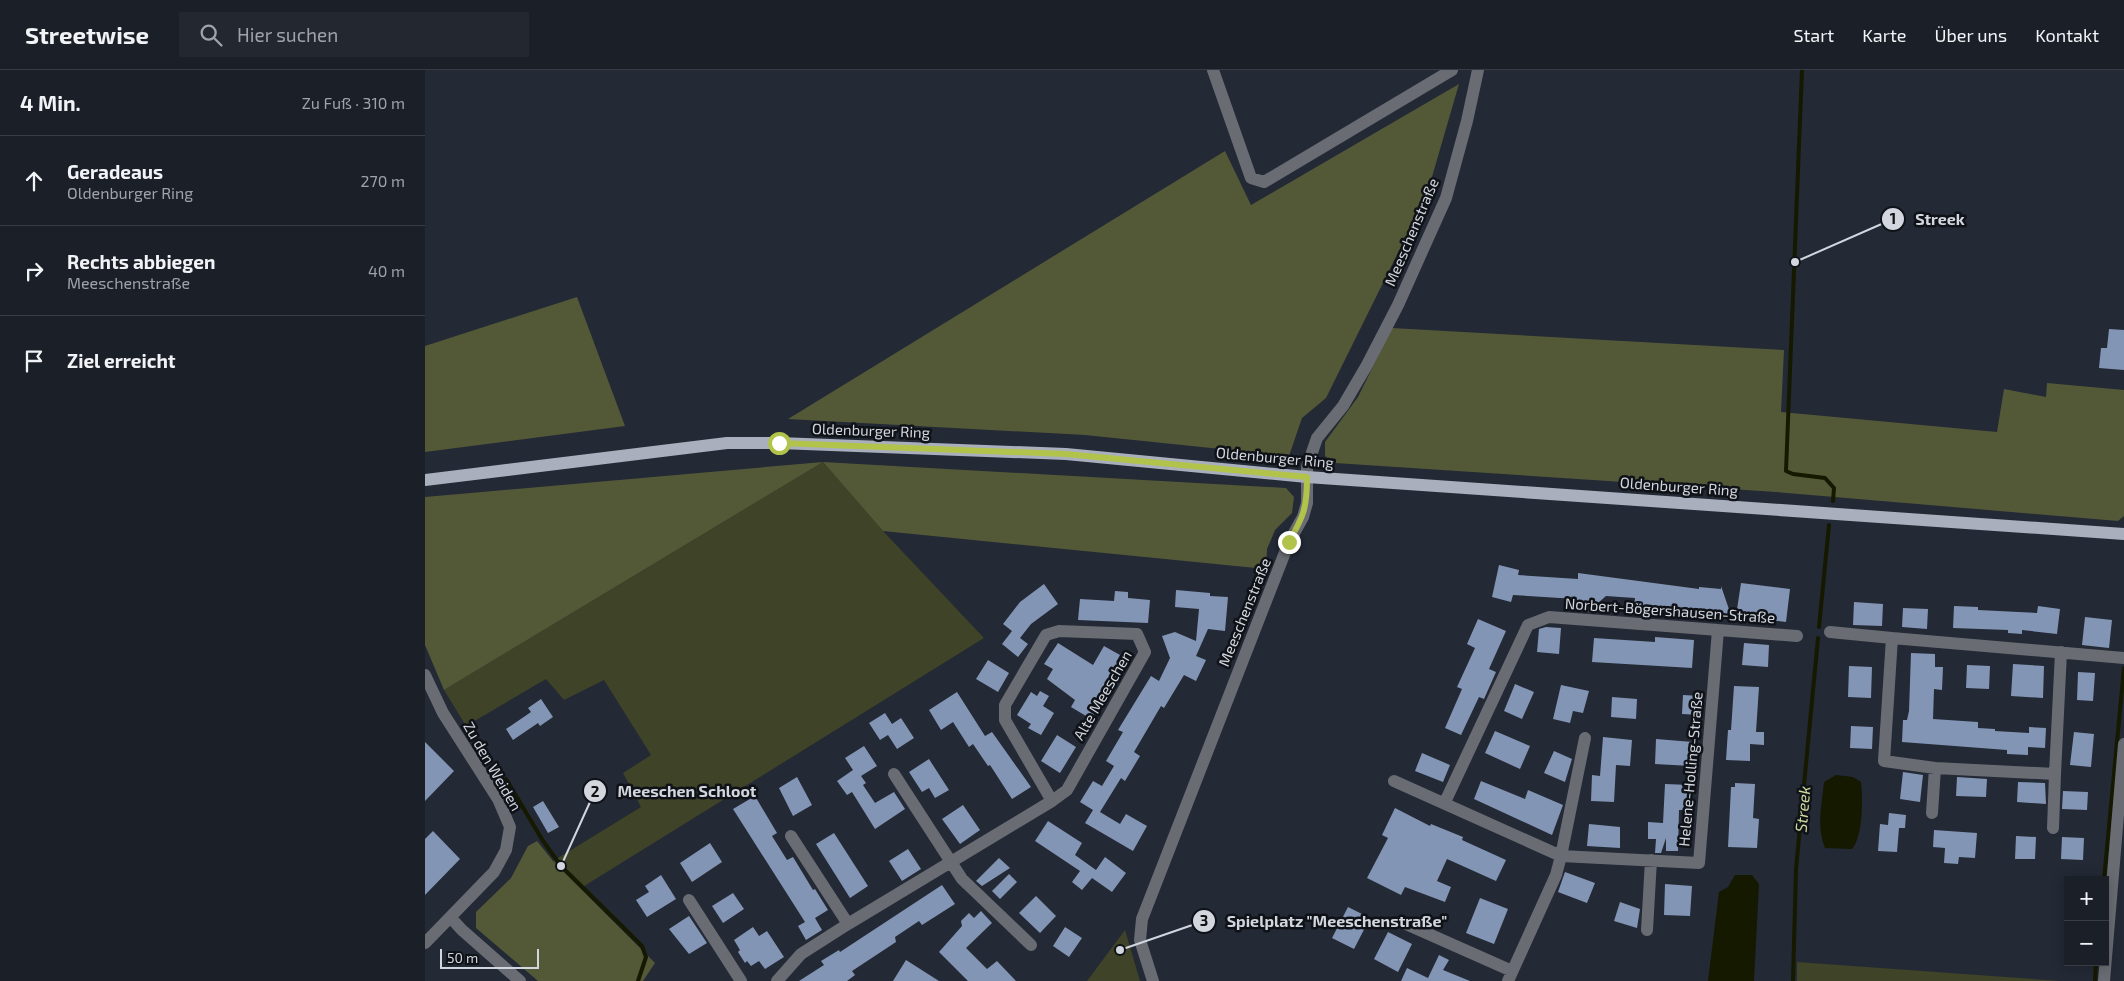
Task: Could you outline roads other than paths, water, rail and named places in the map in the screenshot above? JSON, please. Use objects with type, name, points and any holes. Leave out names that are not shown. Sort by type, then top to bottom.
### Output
[{"type":"main road","name":"Oldenburger Ring","points":[[425,480],[727,443],[1066,454],[1307,477],[2124,534]]},
{"type":"street","points":[[1213,70],[1251,178],[1264,182],[1452,70]]},
{"type":"street","name":"Meeschenstraße","points":[[1153,981],[1140,940],[1142,919],[1289,542],[1303,517],[1307,503],[1309,459],[1317,438],[1343,406],[1367,365],[1398,305],[1445,198],[1467,120],[1478,70]]},
{"type":"street","name":"Norbert-Bögershausen-Straße","points":[[1445,802],[1529,625],[1549,617],[1797,636]]},
{"type":"street","name":"Helene-Holling-Straße","points":[[1561,856],[1699,863],[1718,630]]},
{"type":"street","name":"Alte Meeschen","points":[[777,981],[801,954],[1052,801],[1067,790],[1145,652],[1137,634],[1059,631],[1046,635],[1005,705],[1005,720],[1052,801]]},
{"type":"street","points":[[1829,632],[2124,658]]},
{"type":"street","points":[[1892,638],[1884,761],[1935,768],[2055,774]]},
{"type":"street","points":[[2053,828],[2061,652]]},
{"type":"street","name":"Zu den Weiden","points":[[425,675],[443,713],[498,799],[510,827],[506,850],[494,872],[425,943]]},
{"type":"street","points":[[1405,924],[1510,976],[1556,875],[1585,738]]},
{"type":"street","points":[[2104,981],[2124,744]]},
{"type":"street","points":[[1932,813],[1935,768]]},
{"type":"street","points":[[894,774],[962,879],[1031,945]]},
{"type":"street","points":[[1394,781],[1445,802],[1561,856]]},
{"type":"street","points":[[791,836],[848,924]]},
{"type":"street","points":[[1647,930],[1651,860]]},
{"type":"street","points":[[689,900],[741,981]]},
{"type":"street","points":[[451,918],[462,930],[521,981]]},
{"type":"waterway","name":"Streek","points":[[1802,70],[1786,471],[1793,474],[1825,478],[1834,488],[1833,501]]},
{"type":"waterway","name":"Streek","points":[[1819,627],[1829,525]]},
{"type":"waterway","name":"Streek","points":[[1793,981],[1796,869],[1818,638]]},
{"type":"waterway","points":[[2104,876],[2124,668]]},
{"type":"waterway","points":[[506,779],[543,841],[561,866],[642,946],[646,957],[638,981]]},
{"type":"waterway","points":[[2095,981],[2096,966]]},
{"type":"place","name":"Streek","points":[[1795,262]]},
{"type":"place","name":"Meeschen Schloot","points":[[561,866]]},
{"type":"place","name":"Spielplatz \"Meeschenstraße\"","points":[[1120,950]]}]
